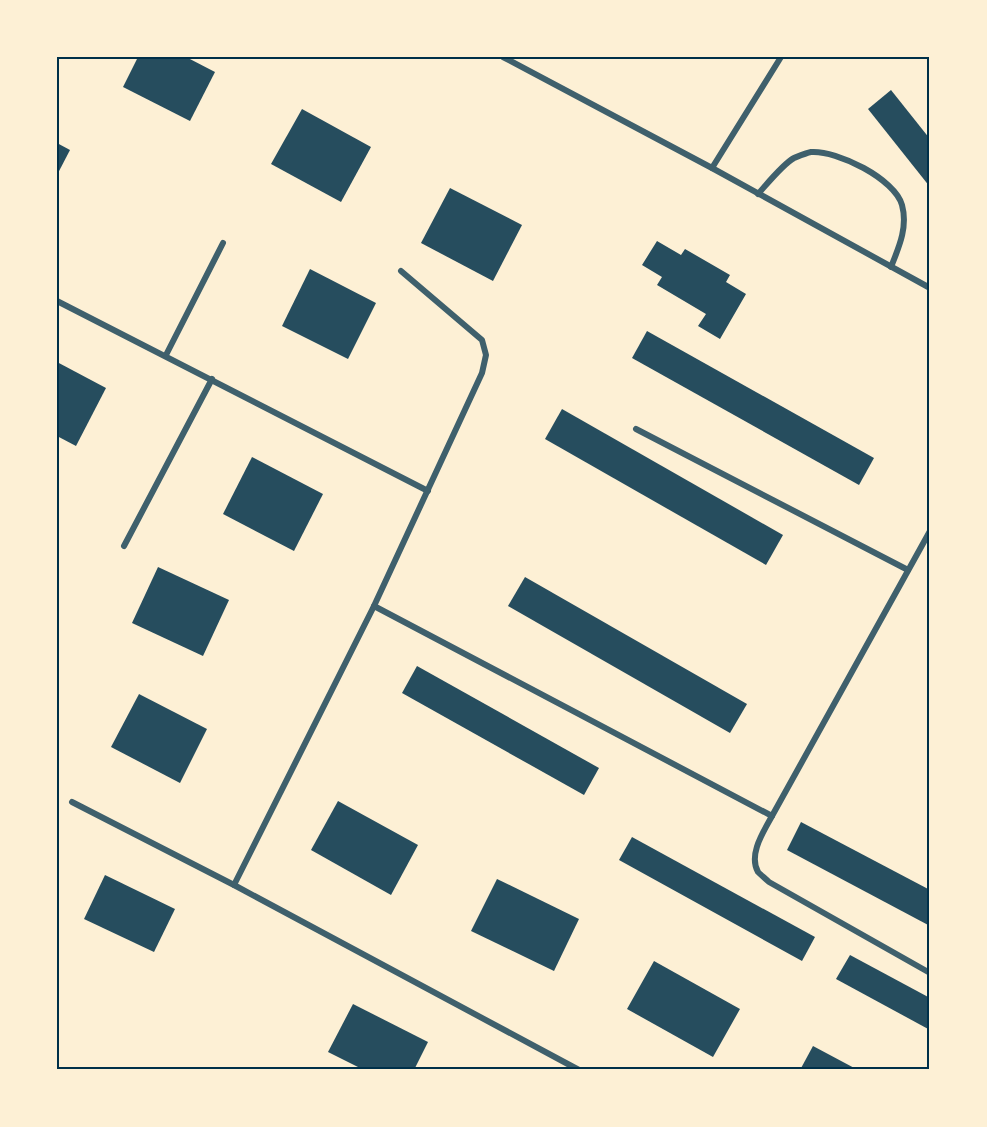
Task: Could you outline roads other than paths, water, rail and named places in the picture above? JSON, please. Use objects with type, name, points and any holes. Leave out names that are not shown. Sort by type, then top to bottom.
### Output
[{"type":"street","points":[[503,57],[712,168],[930,288]]},
{"type":"street","points":[[712,168],[782,57]]},
{"type":"street","points":[[758,194],[791,159],[811,152],[836,155],[864,169],[893,190],[902,203],[904,220],[902,238],[891,267]]},
{"type":"street","points":[[165,355],[223,243]]},
{"type":"street","points":[[234,885],[374,606],[482,373],[486,355],[482,340],[401,271]]},
{"type":"street","points":[[57,301],[428,491]]},
{"type":"street","points":[[124,546],[212,379]]},
{"type":"street","points":[[636,429],[908,570]]},
{"type":"street","points":[[930,531],[772,816],[757,846],[755,861],[758,872],[769,882],[930,972]]},
{"type":"street","points":[[374,606],[772,816]]},
{"type":"street","points":[[72,802],[234,885],[579,1070]]}]
